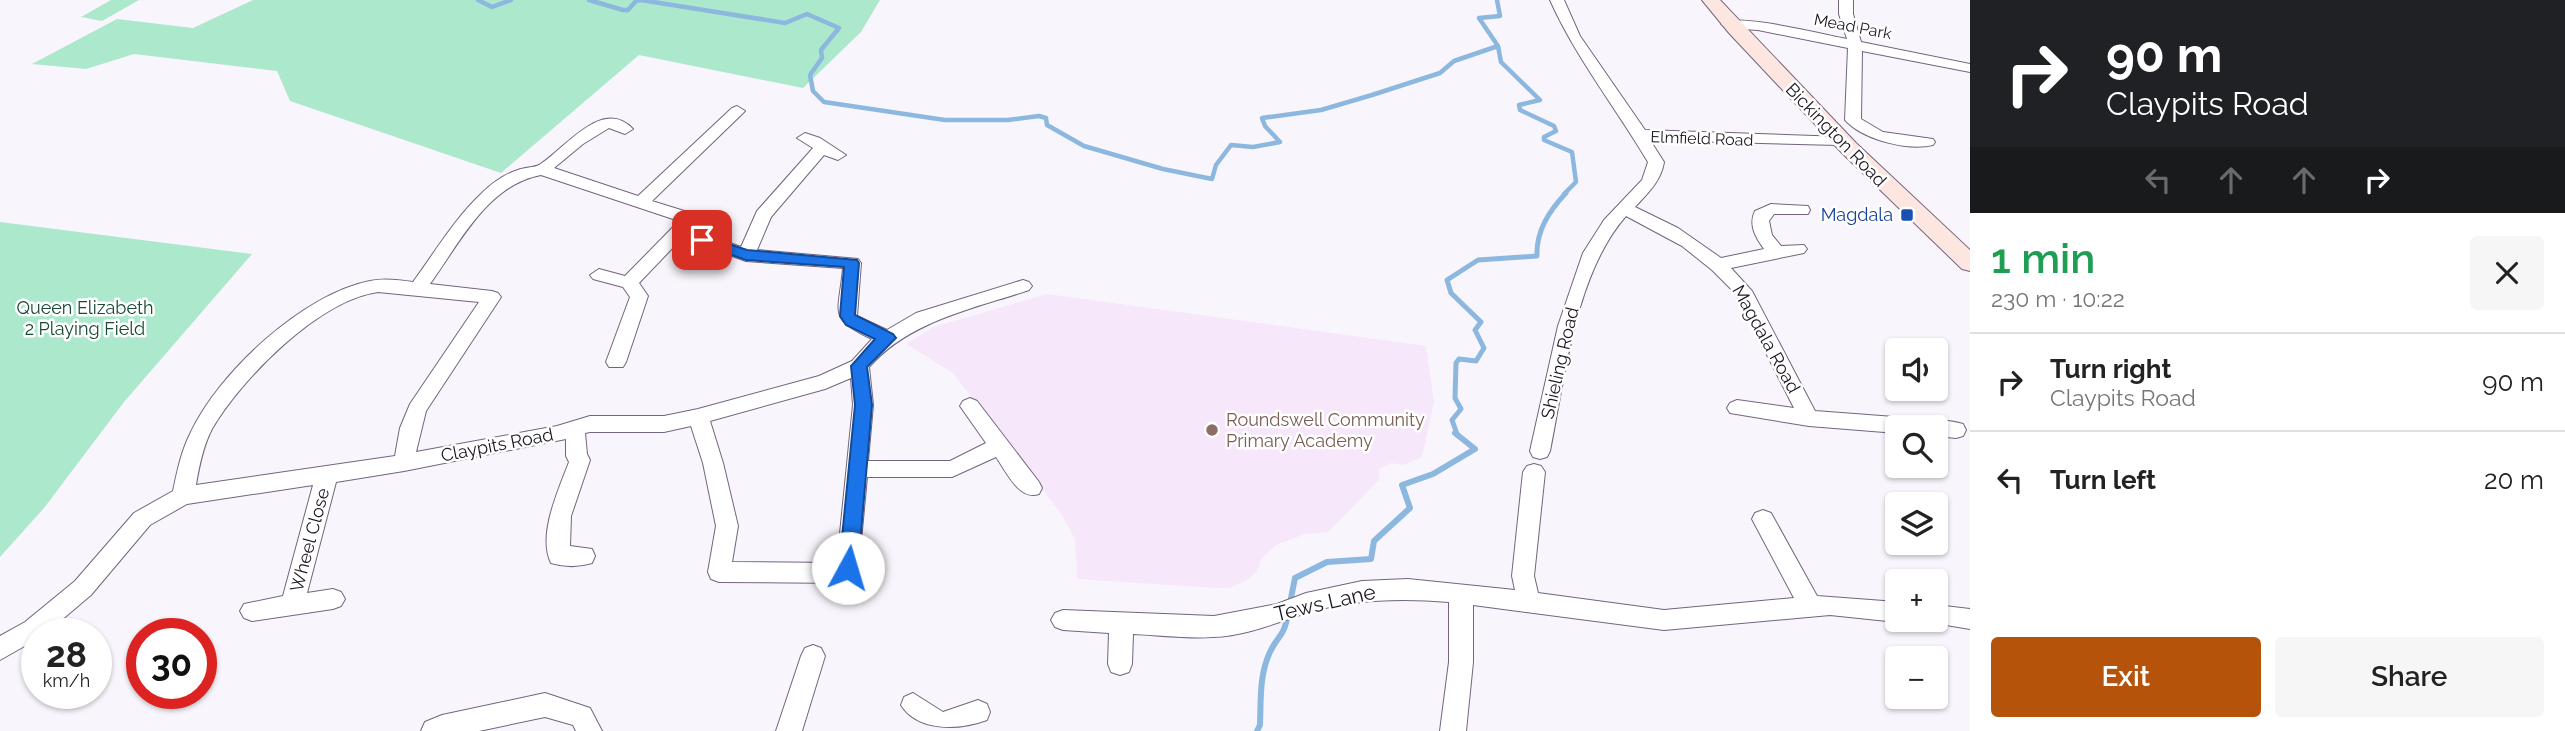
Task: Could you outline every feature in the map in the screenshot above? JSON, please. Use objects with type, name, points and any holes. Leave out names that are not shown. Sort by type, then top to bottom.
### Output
[{"type":"main road","name":"Bickington Road","points":[[1711,0],[1728,24],[1839,140],[1889,190],[1970,263]]},
{"type":"street","name":"Elmfield Road","points":[[1558,0],[1573,36],[1641,135],[1839,140]]},
{"type":"street","points":[[1846,0],[1846,14],[1855,44],[1853,120],[1862,130],[1877,136],[1927,142]]},
{"type":"street","name":"Mead Park","points":[[1728,24],[1758,26],[1970,68]]},
{"type":"street","points":[[641,202],[737,111]]},
{"type":"street","points":[[542,170],[577,141],[608,122],[625,129]]},
{"type":"street","name":"Shieling Road","points":[[1529,602],[1523,576],[1537,461],[1566,321],[1593,250],[1606,229],[1623,208],[1648,185],[1655,172],[1656,162],[1641,135]]},
{"type":"street","points":[[805,138],[818,142],[821,148],[838,155]]},
{"type":"street","points":[[746,255],[763,215],[821,148]]},
{"type":"street","points":[[419,287],[465,222],[488,197],[515,177],[542,170],[691,219],[629,283]]},
{"type":"street","points":[[1777,252],[1764,238],[1759,223],[1761,215],[1780,202],[1802,210]]},
{"type":"street","name":"Magdala Road","points":[[1623,208],[1667,229],[1717,265],[1743,291],[1809,418]]},
{"type":"street","points":[[681,232],[746,255],[852,263],[848,316],[851,321],[888,338]]},
{"type":"street","name":"Magdala Road","points":[[1717,265],[1798,249]]},
{"type":"street","points":[[599,275],[629,283],[639,296],[616,362]]},
{"type":"street","points":[[183,496],[196,440],[205,423],[248,369],[270,348],[326,306],[354,291],[388,285],[492,297],[417,409],[410,428],[404,463]]},
{"type":"street","name":"Claypits Road","points":[[0,649],[50,616],[83,588],[142,519],[183,496],[404,463],[557,434],[590,424],[664,424],[698,417],[825,382],[859,366],[878,344],[923,318],[1023,286]]},
{"type":"street","points":[[698,417],[713,463],[727,526],[719,572],[848,573],[863,405],[859,366]]},
{"type":"street","points":[[970,406],[1031,488]]},
{"type":"street","name":"Magdala Road","points":[[1737,408],[1809,418],[1885,424]]},
{"type":"street","points":[[574,428],[578,445],[576,456],[580,460],[560,516],[559,556],[584,556]]},
{"type":"street","points":[[858,469],[952,469],[1000,446]]},
{"type":"street","name":"Wheel Close","points":[[292,605],[327,474]]},
{"type":"street","points":[[1763,519],[1811,607]]},
{"type":"street","name":"Tews Lane","points":[[1063,620],[1214,627],[1278,614],[1306,603],[1362,590],[1408,589],[1460,593],[1664,620],[1830,605],[1885,611]]},
{"type":"street","points":[[1452,731],[1461,678],[1463,618],[1460,593]]},
{"type":"street","name":"Wheel Close","points":[[252,611],[333,599]]},
{"type":"street","points":[[1948,616],[1970,619]]},
{"type":"street","points":[[1120,664],[1122,621]]},
{"type":"street","points":[[789,731],[813,656]]},
{"type":"street","points":[[434,731],[545,705],[581,716],[589,731]]},
{"type":"street","points":[[913,705],[940,728],[978,712]]},
{"type":"shaded area","name":"Roundswell Community Primary Academy","points":[[1047,294],[1426,346],[1434,402],[1422,457],[1403,465],[1391,463],[1379,469],[1380,479],[1328,532],[1305,534],[1276,545],[1262,558],[1257,571],[1246,581],[1229,588],[1077,579],[1075,539],[1062,515],[953,373],[906,344],[934,327]]},
{"type":"green space","points":[[111,0],[139,0],[102,21],[81,17]]},
{"type":"green space","points":[[253,0],[880,0],[861,32],[803,88],[639,55],[501,173],[290,101],[277,71],[134,54],[86,69],[32,64],[117,19],[193,28]]},
{"type":"green space","name":"Queen Elizabeth 2 Playing Field","points":[[0,222],[252,254],[124,402],[44,508],[0,557]]},
{"type":"waterway","points":[[478,0],[492,7],[511,0]]},
{"type":"waterway","points":[[589,0],[623,10],[628,10],[636,1],[641,0],[785,23],[807,14],[839,28],[821,50],[822,58],[810,75],[813,91],[824,102],[945,120],[1008,120],[1039,116],[1046,118],[1047,125],[1084,146],[1163,169],[1212,179],[1216,165],[1231,145],[1253,147],[1280,142],[1265,126],[1262,118],[1321,110],[1372,95],[1440,73],[1454,61],[1498,46]]},
{"type":"waterway","points":[[1497,0],[1500,16],[1479,18],[1498,46]]},
{"type":"waterway","points":[[1498,46],[1501,62],[1540,100],[1519,105],[1520,110],[1554,126],[1556,131],[1544,137],[1544,140],[1572,152],[1576,182],[1564,194]]},
{"type":"waterway","points":[[1457,434],[1452,420],[1461,409],[1455,398],[1456,363],[1459,359],[1476,361],[1484,348],[1475,330],[1481,322],[1451,293],[1447,280],[1478,260],[1537,256],[1539,238],[1545,222],[1566,193]]},
{"type":"waterway","points":[[1290,603],[1295,578],[1327,562],[1371,559],[1374,541],[1410,508],[1402,485],[1433,474],[1475,449],[1455,433]]},
{"type":"waterway","points":[[1257,731],[1260,725],[1264,670],[1270,652],[1285,627],[1288,613]]},
{"type":"place","name":"Magdala","points":[[1907,215]]},
{"type":"place","name":"Roundswell Community Primary Academy","points":[[1212,430]]},
{"type":"route","points":[[702,240],[746,255],[852,263],[848,316],[851,321],[888,338],[878,344],[859,366],[863,405],[848,568]]}]
